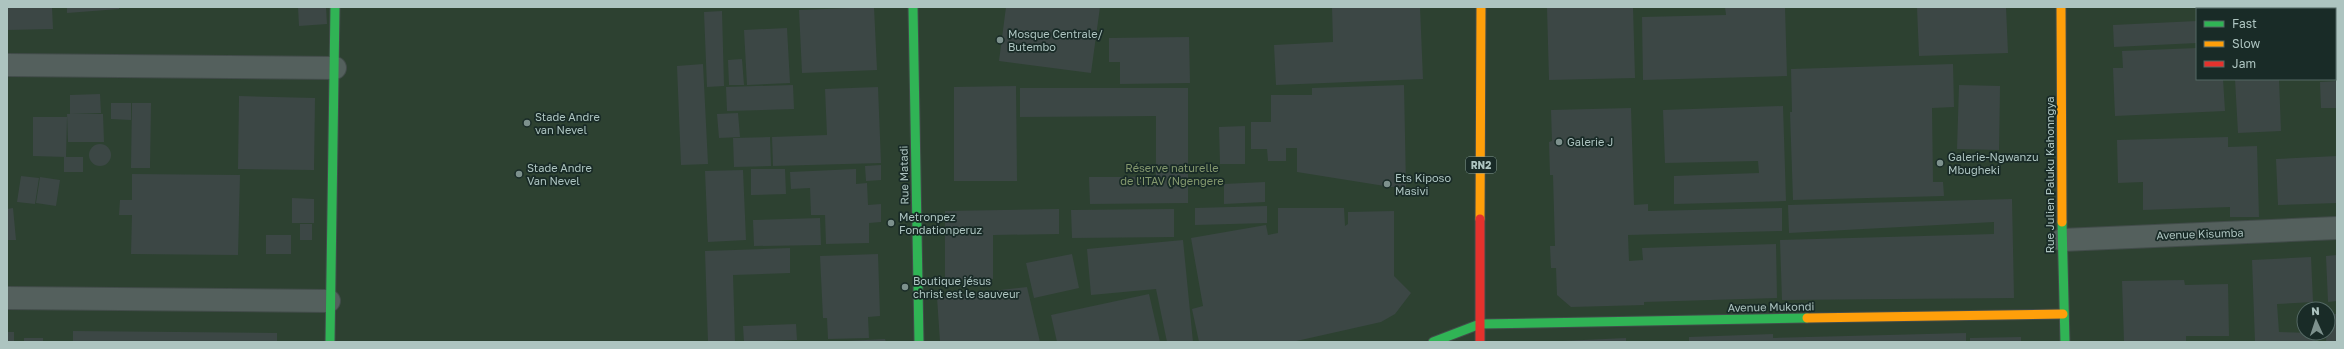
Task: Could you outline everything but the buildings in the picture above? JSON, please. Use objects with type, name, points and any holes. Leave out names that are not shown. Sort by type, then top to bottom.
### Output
[{"type":"main road","points":[[330,342],[329,301],[335,68],[335,7]]},
{"type":"main road","name":"Rue Matadi","points":[[913,7],[919,342]]},
{"type":"main road","name":"RN2","points":[[1480,342],[1481,7]]},
{"type":"main road","name":"Rue Julien Paluku Kahonngya","points":[[2061,7],[2062,240],[2065,342]]},
{"type":"main road","name":"Avenue Mukondi","points":[[1433,342],[1480,324],[2063,314]]},
{"type":"street","points":[[7,65],[335,68]]},
{"type":"street","name":"Avenue Kisumba","points":[[2062,240],[2337,228]]},
{"type":"street","points":[[7,298],[329,301]]},
{"type":"green space","name":"Réserve naturelle de l'ITAV (Ngengere","points":[[7,7],[2337,7],[2337,342],[7,342]]},
{"type":"traffic: fast","points":[[330,342],[335,7]]},
{"type":"traffic: fast","points":[[913,7],[919,342]]},
{"type":"traffic: fast","points":[[2062,222],[2065,342]]},
{"type":"traffic: fast","points":[[1433,342],[1480,324],[1807,318]]},
{"type":"traffic: slow","points":[[1480,219],[1481,7]]},
{"type":"traffic: slow","points":[[2061,7],[2062,222]]},
{"type":"traffic: slow","points":[[1807,318],[2063,314]]},
{"type":"traffic: jam","points":[[1480,219],[1480,342]]},
{"type":"place","name":"Mosque Centrale/ Butembo","points":[[1000,40]]},
{"type":"place","name":"Stade Andre van Nevel","points":[[527,123]]},
{"type":"place","name":"Galerie J","points":[[1559,142]]},
{"type":"place","name":"Galerie-Ngwanzu Mbugheki","points":[[1940,163]]},
{"type":"place","name":"Stade Andre Van Nevel","points":[[519,174]]},
{"type":"place","name":"Ets Kiposo Masivi","points":[[1387,184]]},
{"type":"place","name":"Metronpez Fondationperuz","points":[[891,223]]},
{"type":"place","name":"Boutique jésus christ est le sauveur","points":[[905,287]]}]
